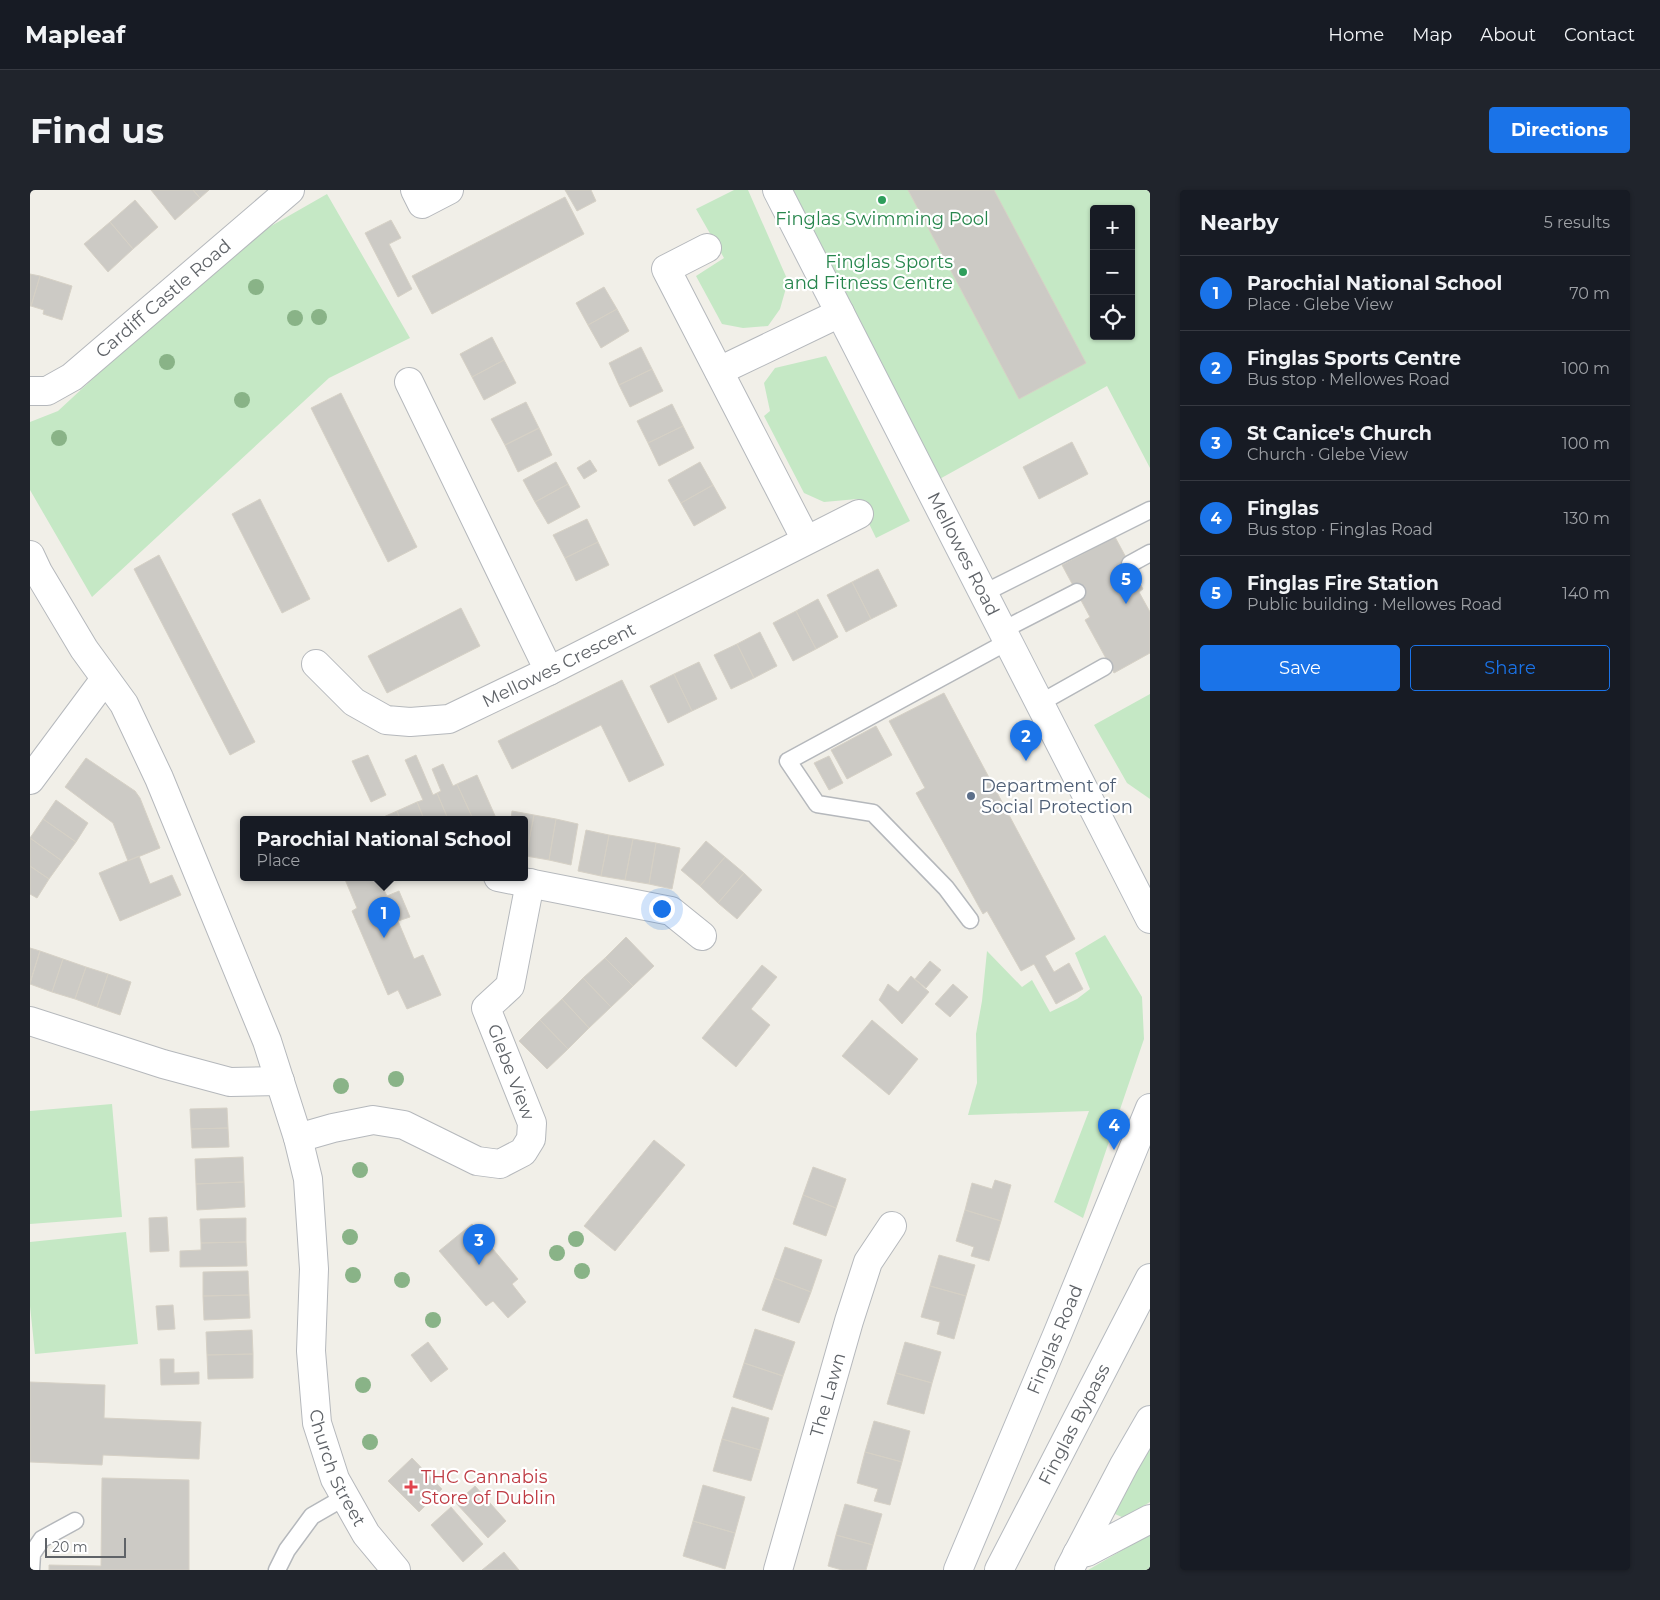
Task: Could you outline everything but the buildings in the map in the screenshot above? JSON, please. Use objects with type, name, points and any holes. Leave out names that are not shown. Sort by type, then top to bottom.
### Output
[{"type":"street","name":"Cardiff Castle Road","points":[[30,391],[47,390],[72,377],[290,190]]},
{"type":"street","points":[[415,190],[422,204],[449,190]]},
{"type":"street","name":"Mellowes Road","points":[[777,190],[1150,919]]},
{"type":"street","points":[[707,248],[666,270],[806,540]]},
{"type":"street","points":[[719,372],[840,313]]},
{"type":"street","points":[[409,382],[549,671]]},
{"type":"street","name":"Mellowes Crescent","points":[[316,664],[354,702],[386,720],[410,722],[449,719],[549,671],[859,514]]},
{"type":"street","name":"Church Street","points":[[33,568],[84,649],[124,704],[159,778],[267,1041],[298,1138],[308,1179],[313,1260],[311,1351],[317,1423],[335,1479],[366,1534],[396,1570]]},
{"type":"street","points":[[30,780],[105,679]]},
{"type":"street","points":[[519,881],[671,911],[702,936]]},
{"type":"street","name":"Glebe View","points":[[298,1138],[373,1120],[404,1126],[477,1161],[500,1164],[523,1152],[531,1140],[532,1123],[486,1008],[510,986],[530,883]]},
{"type":"street","points":[[30,1021],[163,1064],[230,1082],[280,1081]]},
{"type":"street","name":"Finglas Road","points":[[958,1570],[1054,1344],[1150,1108]]},
{"type":"street","name":"The Lawn","points":[[778,1570],[849,1321],[868,1262],[892,1226]]},
{"type":"street","name":"Finglas Bypass","points":[[998,1570],[1150,1278]]},
{"type":"street","points":[[1073,1562],[1150,1420]]},
{"type":"street","points":[[1073,1562],[1087,1552],[1150,1519]]},
{"type":"lane","points":[[984,593],[1150,510]]},
{"type":"lane","points":[[1130,564],[1150,553]]},
{"type":"lane","points":[[970,920],[946,888],[873,813],[817,804],[788,761],[1006,636],[1077,592]]},
{"type":"lane","points":[[1040,703],[1104,667]]},
{"type":"lane","points":[[277,1570],[287,1550],[312,1516],[345,1497]]},
{"type":"lane","points":[[31,1570],[32,1554],[42,1539],[75,1521]]},
{"type":"green space","points":[[734,190],[748,190],[788,281],[780,309],[768,326],[743,328],[722,324],[696,276],[724,258],[696,209]]},
{"type":"green space","name":"Finglas Sports and Fitness Centre","points":[[791,190],[1150,190],[1150,468],[1107,386],[936,481]]},
{"type":"green space","points":[[327,194],[410,338],[329,378],[92,597],[30,490],[30,422],[58,411],[236,246]]},
{"type":"green space","points":[[826,356],[910,521],[876,538],[857,499],[824,502],[804,493],[764,416],[770,411],[764,383],[775,368]]},
{"type":"green space","points":[[1150,694],[1150,799],[1127,783],[1094,725]]},
{"type":"green space","points":[[1105,935],[1142,997],[1144,1039],[1083,1218],[1054,1202],[1089,1111],[968,1115],[977,1083],[976,1034],[982,1001],[987,951],[1022,987],[1032,980],[1050,1012],[1077,999],[1090,989],[1075,953]]},
{"type":"green space","points":[[112,1104],[122,1217],[30,1224],[30,1111]]},
{"type":"green space","points":[[126,1232],[138,1344],[35,1354],[30,1306],[30,1242]]},
{"type":"green space","points":[[1150,1443],[1150,1502],[1124,1518],[1115,1514],[1113,1503]]},
{"type":"green space","points":[[1150,1534],[1150,1570],[1088,1570]]},
{"type":"place","name":"Finglas Swimming Pool","points":[[882,200]]},
{"type":"place","name":"Finglas Sports and Fitness Centre","points":[[963,272]]},
{"type":"place","name":"Finglas Fire Station","points":[[1126,604]]},
{"type":"place","name":"Finglas Sports Centre","points":[[1026,761]]},
{"type":"place","name":"Department of Social Protection","points":[[971,796]]},
{"type":"place","name":"Parochial National School","points":[[384,938]]},
{"type":"place","name":"Finglas","points":[[1114,1150]]},
{"type":"place","name":"St Canice's Church","points":[[479,1265]]},
{"type":"place","name":"THC Cannabis Store of Dublin","points":[[411,1487]]}]
